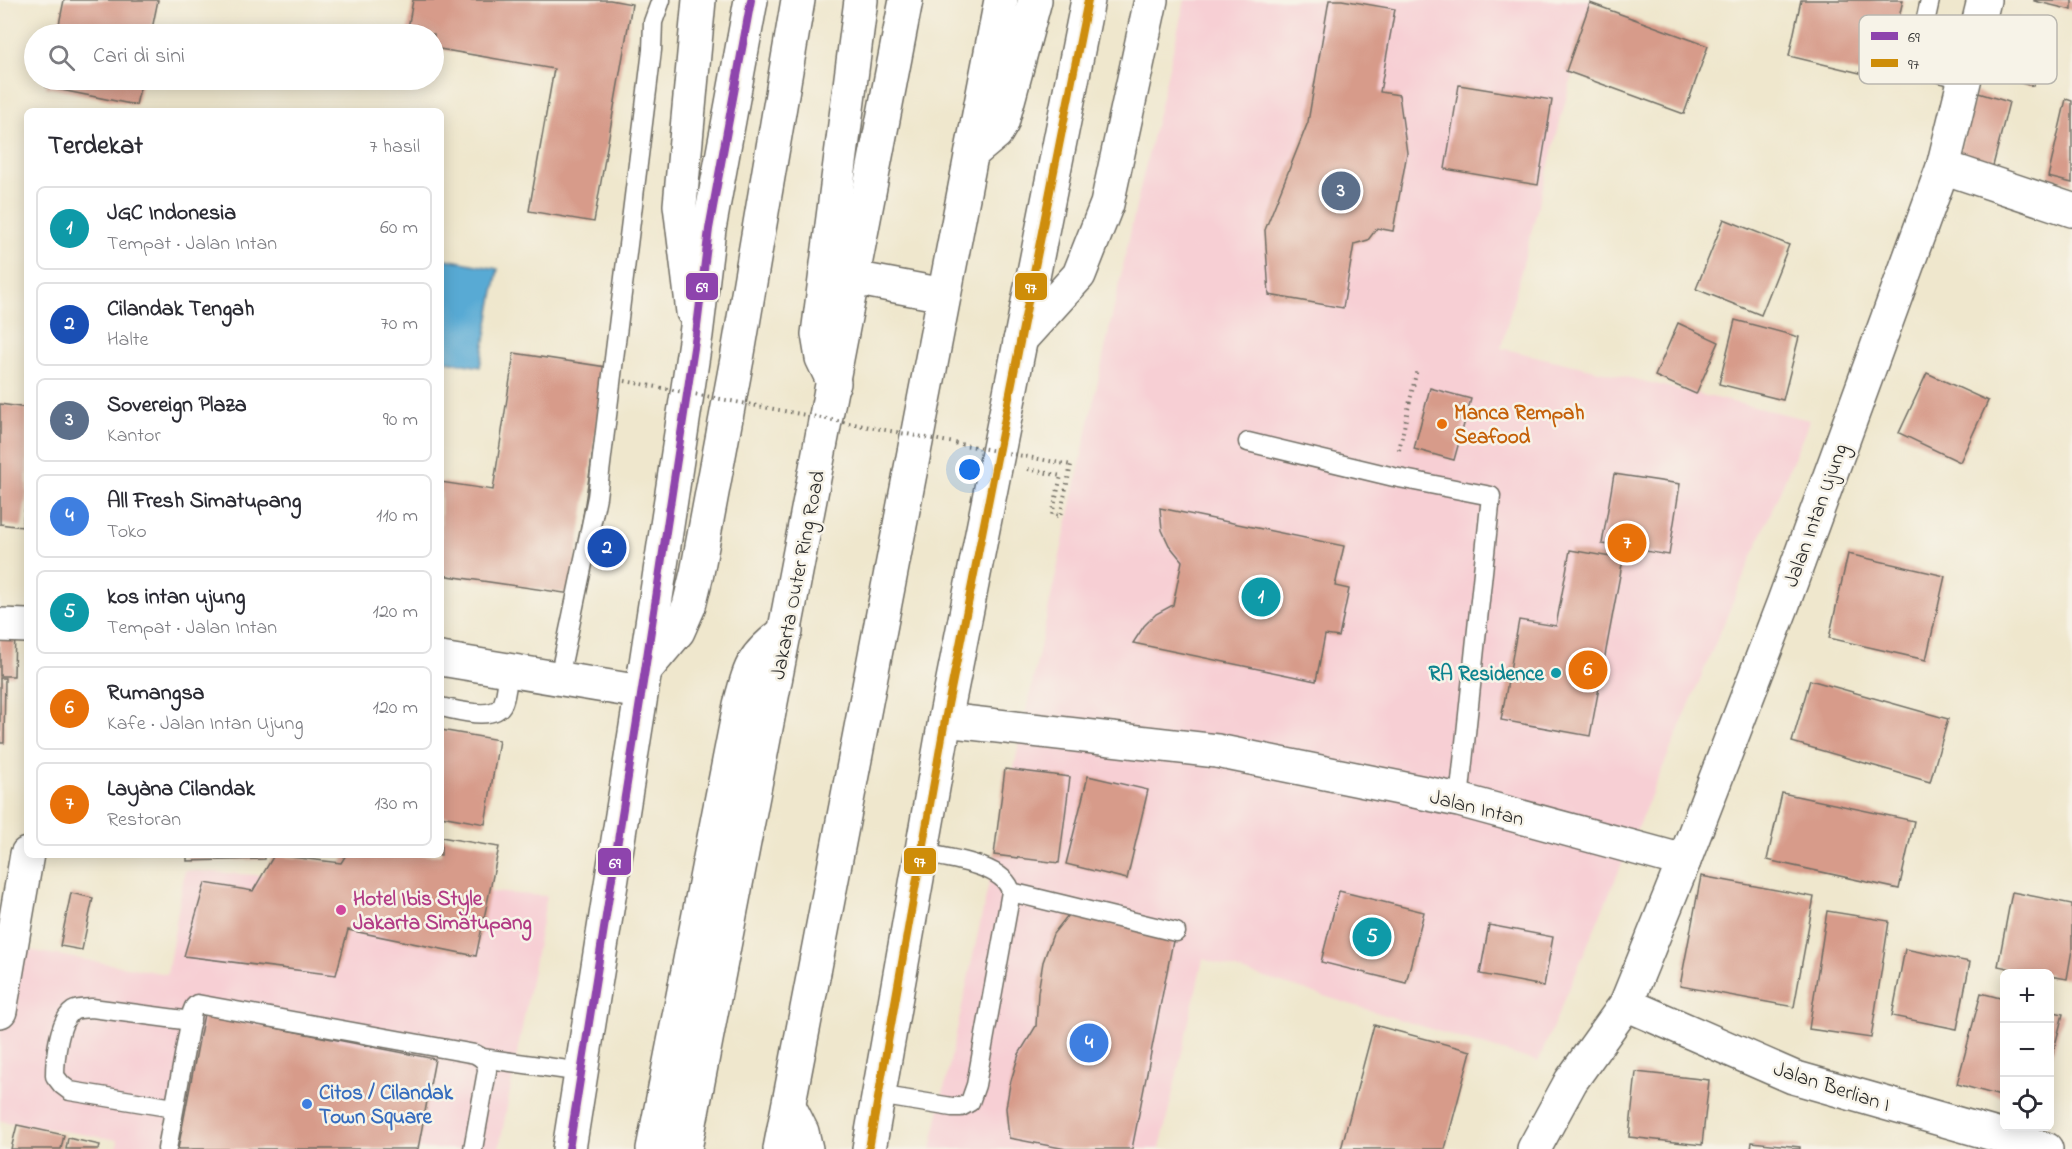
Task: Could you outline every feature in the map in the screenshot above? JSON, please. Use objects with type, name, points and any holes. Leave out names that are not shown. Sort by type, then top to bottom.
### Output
[{"type":"main road","points":[[696,335],[680,205],[699,0]]},
{"type":"main road","points":[[569,1149],[696,335],[709,229],[751,0]]},
{"type":"main road","points":[[643,681],[678,632],[697,573],[737,359],[798,0]]},
{"type":"main road","points":[[834,383],[822,358],[818,334],[861,0]]},
{"type":"main road","name":"Jakarta Outer Ring Road","points":[[685,1149],[906,0]]},
{"type":"main road","points":[[780,1149],[1001,0]]},
{"type":"main road","points":[[972,153],[996,133],[1002,123],[1035,0]]},
{"type":"main road","points":[[869,1149],[945,720],[1088,0]]},
{"type":"main road","points":[[1020,340],[1079,275],[1107,204],[1151,0]]},
{"type":"main road","name":"Jalan Intan Ujung","points":[[1980,15],[1984,0]]},
{"type":"main road","name":"Jalan Intan Ujung","points":[[1684,861],[1783,604],[1943,167],[1964,84]]},
{"type":"main road","points":[[1943,167],[2072,210]]},
{"type":"main road","points":[[854,278],[944,295]]},
{"type":"main road","points":[[0,626],[24,626]]},
{"type":"main road","points":[[653,1149],[740,705],[749,671],[761,650],[786,631]]},
{"type":"main road","points":[[444,660],[559,678],[643,681]]},
{"type":"main road","name":"Jalan Intan","points":[[945,720],[1217,751],[1459,801],[1684,861]]},
{"type":"main road","points":[[0,1011],[26,858]]},
{"type":"main road","points":[[1534,1149],[1571,1081],[1626,1004],[1684,861]]},
{"type":"main road","name":"Jalan Berlian I","points":[[1626,1004],[1793,1077],[2046,1149]]},
{"type":"main road","points":[[789,1106],[802,1132],[806,1149]]},
{"type":"lane","points":[[559,678],[597,496],[653,22],[661,0]]},
{"type":"lane","points":[[1927,15],[1930,0]]},
{"type":"lane","points":[[1248,442],[1394,477],[1491,496],[1459,801]]},
{"type":"lane","points":[[444,708],[483,714],[496,712],[503,705],[509,670]]},
{"type":"lane","points":[[878,1095],[961,1107],[970,1102],[976,1085],[1011,892],[1010,886],[1001,876],[973,863],[922,853]]},
{"type":"lane","points":[[1011,892],[1176,932]]},
{"type":"lane","points":[[167,1149],[194,1007],[201,1005],[475,1054],[484,1060],[582,1075]]},
{"type":"lane","points":[[174,1108],[70,1091],[54,1077],[55,1061],[63,1024],[67,1016],[77,1009],[92,1008],[191,1021]]},
{"type":"lane","points":[[473,1149],[487,1071],[484,1060]]},
{"type":"path","points":[[1394,477],[1417,369]]},
{"type":"path","points":[[625,381],[1071,465],[1060,516],[1052,515],[1060,476]]},
{"type":"shaded area","points":[[1185,0],[1592,0],[1501,348],[1810,420],[1538,1062],[1203,959],[1160,1149],[931,1149],[1138,197]]},
{"type":"shaded area","points":[[185,870],[547,896],[499,1149],[117,1149],[118,1140],[0,1121],[0,945],[167,974]]},
{"type":"water","points":[[444,259],[498,269],[480,367],[444,361]]},
{"type":"building","points":[[64,0],[158,0],[153,24],[59,24]]},
{"type":"building","points":[[413,0],[610,0],[632,4],[594,222],[529,211],[554,69],[444,50],[444,24],[409,24]]},
{"type":"building","points":[[1329,0],[1395,9],[1380,92],[1399,95],[1407,153],[1393,231],[1377,228],[1368,240],[1354,244],[1343,308],[1269,295],[1265,230],[1308,122]]},
{"type":"building","points":[[1801,0],[1903,0],[1900,15],[1859,15],[1859,73],[1789,56]]},
{"type":"building","points":[[2072,0],[2072,10],[2034,1]]},
{"type":"building","points":[[1590,3],[1708,46],[1684,114],[1566,71]]},
{"type":"building","points":[[1459,85],[1552,100],[1538,185],[1445,169]]},
{"type":"building","points":[[61,90],[140,90],[136,105]]},
{"type":"building","points":[[1975,92],[2009,102],[1992,170],[1957,160]]},
{"type":"building","points":[[2066,99],[2072,101],[2072,183],[2048,177]]},
{"type":"building","points":[[1724,219],[1789,245],[1761,315],[1696,289]]},
{"type":"building","points":[[1735,320],[1799,337],[1783,400],[1719,384]]},
{"type":"building","points":[[1678,323],[1719,342],[1696,394],[1655,376]]},
{"type":"building","points":[[514,353],[606,367],[571,594],[444,575],[444,482],[493,490]]},
{"type":"building","points":[[1927,373],[1988,401],[1960,462],[1899,433]]},
{"type":"building","name":"Manca Rempah Seafood","points":[[1430,388],[1471,399],[1454,460],[1414,449]]},
{"type":"building","points":[[0,404],[24,408],[24,513],[22,527],[0,524]]},
{"type":"building","points":[[1614,474],[1680,484],[1669,555],[1602,544]]},
{"type":"building","points":[[1160,508],[1344,546],[1335,586],[1349,589],[1339,637],[1325,635],[1316,681],[1133,643],[1144,626],[1156,614],[1173,605],[1182,561],[1169,545],[1162,530]]},
{"type":"building","name":"RA Residence","points":[[1570,550],[1623,559],[1590,736],[1501,720],[1519,620],[1556,626]]},
{"type":"building","points":[[1848,554],[1945,576],[1926,660],[1829,638]]},
{"type":"building","points":[[0,629],[15,629],[14,676],[0,676]]},
{"type":"building","points":[[0,678],[5,678],[4,743],[0,743]]},
{"type":"building","points":[[1810,680],[1948,719],[1930,782],[1792,742]]},
{"type":"building","points":[[444,731],[499,740],[485,824],[444,817]]},
{"type":"building","points":[[1005,769],[1070,777],[1059,863],[994,855]]},
{"type":"building","points":[[1088,776],[1148,790],[1127,879],[1066,864]]},
{"type":"building","points":[[1782,793],[1914,821],[1899,889],[1767,860]]},
{"type":"building","name":"Hotel Ibis Style Jakarta Simatupang","points":[[444,838],[499,847],[476,956],[348,930],[336,975],[184,956],[205,883],[253,891],[272,858],[299,858],[341,863],[344,858],[444,858]]},
{"type":"building","points":[[187,858],[265,858],[265,859],[187,861]]},
{"type":"building","points":[[1701,876],[1814,897],[1794,1007],[1680,986]]},
{"type":"building","points":[[1339,891],[1424,912],[1406,983],[1321,962]]},
{"type":"building","points":[[2012,892],[2072,904],[2072,950],[2067,979],[2054,977],[2054,969],[2012,969],[1998,966]]},
{"type":"building","points":[[71,893],[93,898],[82,950],[60,946]]},
{"type":"building","points":[[1827,911],[1889,921],[1871,1038],[1809,1029]]},
{"type":"building","points":[[1068,915],[1174,936],[1132,1149],[1066,1149],[1009,1138],[1006,1108],[1010,1084],[1019,1054],[1036,1026],[1043,962],[1053,934]]},
{"type":"building","points":[[1489,925],[1553,937],[1544,986],[1480,974]]},
{"type":"building","points":[[1905,949],[1970,962],[1957,1029],[1892,1016]]},
{"type":"building","points":[[1981,993],[2000,998],[2000,1096],[1957,1084]]},
{"type":"building","points":[[2054,1012],[2063,1014],[2054,1049]]},
{"type":"building","name":"Citos / Cilandak Town Square","points":[[204,1014],[435,1059],[418,1149],[178,1149]]},
{"type":"building","points":[[1374,1025],[1471,1051],[1445,1149],[1341,1149]]},
{"type":"building","points":[[1636,1072],[1709,1080],[1702,1145],[1629,1137]]},
{"type":"building","points":[[17,1125],[64,1135],[61,1149],[11,1149]]},
{"type":"building","points":[[68,1138],[100,1145],[99,1149],[66,1149]]},
{"type":"building","points":[[1752,1142],[1800,1147],[1800,1149],[1751,1149]]},
{"type":"transit line","name":"69","points":[[569,1149],[696,335],[709,229],[751,0]]},
{"type":"transit line","name":"97","points":[[869,1149],[945,720],[1088,0]]},
{"type":"place","name":"Sovereign Plaza","points":[[1341,191]]},
{"type":"place","name":"Manca Rempah Seafood","points":[[1442,424]]},
{"type":"place","name":"Layàna Cilandak","points":[[1627,543]]},
{"type":"place","name":"Cilandak Tengah","points":[[607,548]]},
{"type":"place","name":"JGC Indonesia","points":[[1261,597]]},
{"type":"place","name":"Rumangsa","points":[[1588,670]]},
{"type":"place","name":"RA Residence","points":[[1556,673]]},
{"type":"place","name":"Hotel Ibis Style Jakarta Simatupang","points":[[341,910]]},
{"type":"place","name":"kos intan ujung","points":[[1372,937]]},
{"type":"place","name":"All Fresh Simatupang","points":[[1089,1043]]},
{"type":"place","name":"Citos / Cilandak Town Square","points":[[307,1104]]}]
